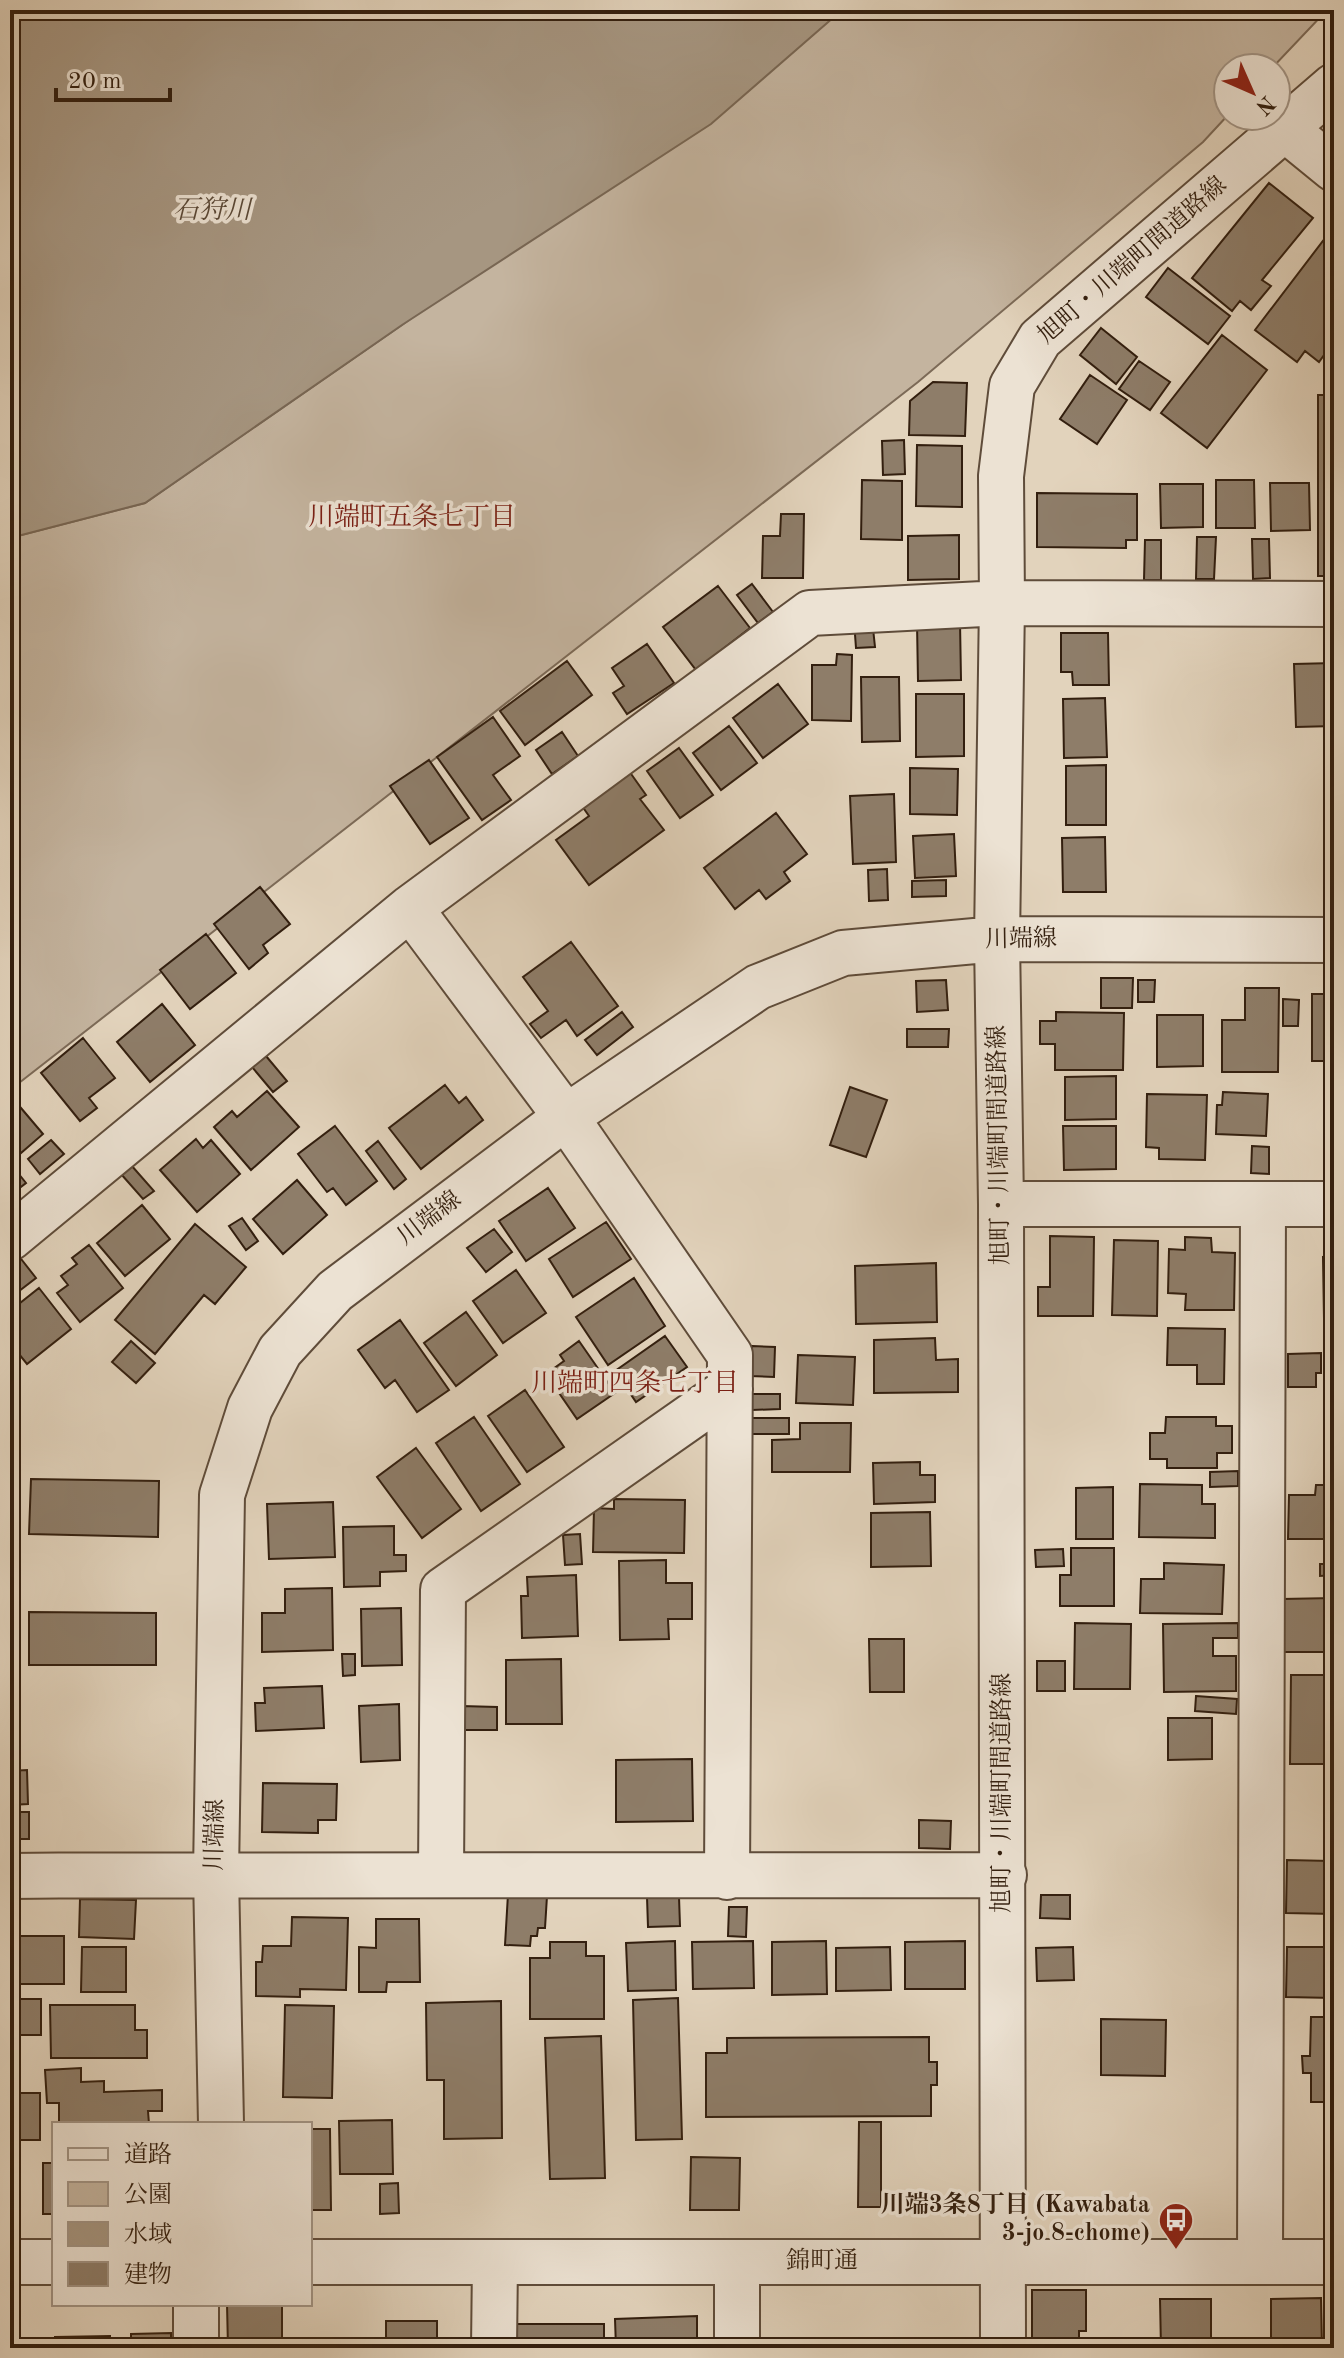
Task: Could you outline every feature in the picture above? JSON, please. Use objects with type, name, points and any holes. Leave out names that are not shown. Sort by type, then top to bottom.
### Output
[{"type":"street","name":"旭町・川端町間道路線","points":[[1292,123],[1334,86]]},
{"type":"street","name":"旭町・川端町間道路線","points":[[1003,2348],[1004,1875],[997,939],[1001,476],[1012,386],[1040,339],[1282,132]]},
{"type":"street","points":[[1289,132],[1334,169]]},
{"type":"street","points":[[10,1238],[410,908],[810,613],[1002,603],[1334,604]]},
{"type":"street","points":[[410,908],[566,1117],[730,1355],[727,1877]]},
{"type":"street","name":"川端線","points":[[221,2122],[216,1874],[222,1495],[250,1408],[280,1351],[335,1291],[566,1117],[758,987],[843,953],[997,939],[1334,940]]},
{"type":"street","points":[[1001,1204],[1334,1204]]},
{"type":"street","points":[[1260,2262],[1263,1204]]},
{"type":"street","points":[[441,1874],[443,1590],[730,1389]]},
{"type":"street","points":[[10,1876],[1004,1875]]},
{"type":"street","points":[[10,2262],[52,2262]]},
{"type":"street","name":"錦町通","points":[[312,2262],[1334,2262]]},
{"type":"street","points":[[494,2348],[495,2262]]},
{"type":"street","points":[[737,2262],[737,2348]]},
{"type":"street","points":[[196,2306],[196,2348]]},
{"type":"green space","points":[[838,10],[1327,10],[1287,52],[1212,52],[1212,132],[1203,142],[918,382],[10,1090],[10,538],[145,503],[402,325]]},
{"type":"water","name":"石狩川","points":[[10,10],[842,10],[711,124],[402,325],[145,503],[10,538]]},
{"type":"building","points":[[1269,183],[1313,218],[1262,280],[1271,286],[1251,310],[1240,301],[1232,311],[1192,278]]},
{"type":"building","points":[[1332,229],[1334,324],[1330,329],[1334,333],[1334,341],[1319,362],[1305,351],[1297,362],[1255,330]]},
{"type":"building","points":[[1168,268],[1230,316],[1208,344],[1146,297]]},
{"type":"building","points":[[1101,328],[1137,357],[1116,384],[1080,355]]},
{"type":"building","points":[[1222,335],[1267,370],[1207,448],[1161,413]]},
{"type":"building","points":[[1139,361],[1170,382],[1150,410],[1119,389]]},
{"type":"building","points":[[1090,375],[1127,400],[1097,444],[1060,419]]},
{"type":"building","points":[[933,382],[967,383],[965,436],[909,435],[910,401]]},
{"type":"building","points":[[1318,395],[1334,395],[1334,576],[1318,576]]},
{"type":"building","points":[[904,440],[905,474],[883,475],[882,441]]},
{"type":"building","points":[[917,445],[962,446],[962,507],[916,506]]},
{"type":"building","points":[[862,480],[902,481],[902,540],[861,539]]},
{"type":"building","points":[[1216,480],[1254,480],[1255,528],[1216,528]]},
{"type":"building","points":[[1270,483],[1309,483],[1310,530],[1271,531]]},
{"type":"building","points":[[1160,484],[1203,484],[1203,527],[1161,528]]},
{"type":"building","points":[[1037,493],[1137,494],[1137,540],[1126,540],[1126,548],[1037,547]]},
{"type":"building","points":[[781,514],[804,514],[803,578],[762,578],[763,536],[780,536]]},
{"type":"building","points":[[959,535],[959,579],[908,580],[908,536]]},
{"type":"building","points":[[1197,537],[1216,537],[1214,579],[1196,579]]},
{"type":"building","points":[[1252,539],[1269,539],[1270,578],[1253,579]]},
{"type":"building","points":[[1145,540],[1161,540],[1161,580],[1144,580]]},
{"type":"building","points":[[752,584],[773,612],[758,623],[737,595]]},
{"type":"building","points":[[718,586],[750,628],[696,670],[663,627]]},
{"type":"building","points":[[872,619],[875,647],[856,648],[854,621]]},
{"type":"building","points":[[960,622],[961,680],[918,681],[917,623]]},
{"type":"building","points":[[1061,633],[1108,633],[1109,685],[1073,685],[1072,672],[1061,672]]},
{"type":"building","points":[[647,644],[674,683],[627,714],[613,693],[624,686],[612,668]]},
{"type":"building","points":[[837,654],[852,655],[851,721],[812,720],[812,665],[836,665]]},
{"type":"building","points":[[567,661],[592,695],[525,745],[500,711]]},
{"type":"building","points":[[1334,663],[1334,726],[1296,727],[1294,664]]},
{"type":"building","points":[[861,677],[899,677],[900,741],[862,742]]},
{"type":"building","points":[[778,684],[808,724],[763,758],[733,718]]},
{"type":"building","points":[[916,694],[964,694],[964,756],[916,757]]},
{"type":"building","points":[[1105,698],[1107,757],[1064,758],[1063,699]]},
{"type":"building","points":[[493,717],[520,756],[493,775],[511,800],[482,820],[437,757]]},
{"type":"building","points":[[729,726],[757,763],[721,790],[693,753]]},
{"type":"building","points":[[562,732],[578,756],[552,774],[536,750]]},
{"type":"building","points":[[679,748],[713,795],[680,818],[647,771]]},
{"type":"building","points":[[429,760],[469,818],[430,844],[390,786]]},
{"type":"building","points":[[1106,765],[1106,825],[1066,825],[1066,766]]},
{"type":"building","points":[[910,768],[958,769],[957,815],[910,814]]},
{"type":"building","points":[[629,771],[646,795],[640,799],[664,830],[589,885],[556,840],[589,816],[582,806]]},
{"type":"building","points":[[894,794],[896,862],[853,864],[850,796]]},
{"type":"building","points":[[776,813],[807,854],[784,872],[790,881],[766,899],[759,890],[735,909],[704,868]]},
{"type":"building","points":[[954,834],[956,876],[915,878],[913,836]]},
{"type":"building","points":[[1105,837],[1106,892],[1063,892],[1062,838]]},
{"type":"building","points":[[887,869],[888,900],[869,901],[868,870]]},
{"type":"building","points":[[946,880],[946,896],[912,897],[912,881]]},
{"type":"building","points":[[260,887],[290,924],[263,945],[268,953],[249,969],[214,924]]},
{"type":"building","points":[[206,934],[236,973],[190,1009],[160,970]]},
{"type":"building","points":[[571,942],[618,1006],[577,1036],[566,1020],[541,1038],[530,1024],[548,1011],[523,977]]},
{"type":"building","points":[[1101,978],[1133,978],[1132,1008],[1101,1008]]},
{"type":"building","points":[[946,980],[948,1010],[917,1012],[916,981]]},
{"type":"building","points":[[1138,980],[1155,980],[1154,1002],[1138,1002]]},
{"type":"building","points":[[1245,988],[1279,988],[1278,1072],[1222,1072],[1222,1020],[1245,1020]]},
{"type":"building","points":[[1312,994],[1334,994],[1334,1061],[1312,1061]]},
{"type":"building","points":[[1283,999],[1299,1000],[1298,1026],[1283,1026]]},
{"type":"building","points":[[162,1004],[195,1045],[150,1082],[117,1042]]},
{"type":"building","points":[[622,1012],[633,1027],[597,1055],[585,1040]]},
{"type":"building","points":[[1056,1012],[1124,1013],[1123,1070],[1055,1070],[1055,1044],[1040,1044],[1040,1021],[1056,1021]]},
{"type":"building","points":[[1157,1015],[1203,1015],[1203,1066],[1157,1067]]},
{"type":"building","points":[[907,1029],[949,1029],[948,1047],[907,1047]]},
{"type":"building","points":[[83,1038],[115,1078],[89,1098],[97,1108],[80,1121],[41,1073]]},
{"type":"building","points":[[266,1056],[287,1081],[273,1092],[252,1067]]},
{"type":"building","points":[[1116,1076],[1116,1119],[1065,1120],[1065,1077]]},
{"type":"building","points":[[445,1085],[459,1103],[466,1097],[483,1120],[421,1169],[389,1128]]},
{"type":"building","points":[[850,1087],[887,1100],[866,1157],[830,1145]]},
{"type":"building","points":[[267,1091],[299,1127],[251,1170],[214,1127],[232,1111],[237,1117]]},
{"type":"building","points":[[1223,1092],[1268,1094],[1266,1136],[1216,1134],[1217,1105],[1222,1105]]},
{"type":"building","points":[[1147,1094],[1207,1095],[1205,1160],[1159,1159],[1159,1148],[1146,1147]]},
{"type":"building","points":[[10,1095],[43,1134],[21,1153],[13,1143],[10,1146]]},
{"type":"building","points":[[335,1126],[377,1181],[346,1205],[333,1188],[327,1192],[298,1154]]},
{"type":"building","points":[[1063,1126],[1116,1126],[1116,1169],[1064,1170]]},
{"type":"building","points":[[196,1139],[203,1148],[211,1140],[240,1174],[197,1212],[160,1170]]},
{"type":"building","points":[[51,1140],[64,1154],[40,1174],[28,1159]]},
{"type":"building","points":[[378,1141],[406,1179],[394,1189],[366,1151]]},
{"type":"building","points":[[1252,1146],[1269,1147],[1269,1174],[1251,1173]]},
{"type":"building","points":[[10,1163],[26,1183],[13,1193],[10,1188]]},
{"type":"building","points":[[131,1165],[154,1191],[143,1199],[121,1174]]},
{"type":"building","points":[[297,1180],[327,1215],[283,1254],[253,1219]]},
{"type":"building","points":[[548,1188],[575,1228],[526,1261],[499,1221]]},
{"type":"building","points":[[142,1205],[170,1239],[125,1276],[97,1243]]},
{"type":"building","points":[[242,1218],[258,1241],[246,1250],[229,1226]]},
{"type":"building","points":[[606,1222],[631,1259],[573,1297],[549,1259]]},
{"type":"building","points":[[195,1224],[246,1267],[215,1304],[204,1295],[155,1354],[115,1320]]},
{"type":"building","points":[[494,1229],[512,1252],[486,1272],[467,1248]]},
{"type":"building","points":[[1050,1236],[1094,1237],[1093,1316],[1038,1316],[1038,1287],[1050,1287]]},
{"type":"building","points":[[1185,1237],[1211,1238],[1212,1252],[1235,1253],[1234,1310],[1185,1310],[1186,1294],[1168,1293],[1169,1249],[1185,1250]]},
{"type":"building","points":[[1114,1240],[1158,1241],[1157,1316],[1112,1315]]},
{"type":"building","points":[[89,1245],[123,1288],[80,1322],[57,1293],[68,1285],[61,1276],[77,1264],[72,1258]]},
{"type":"building","points":[[18,1255],[36,1278],[10,1298],[10,1261]]},
{"type":"building","points":[[1334,1256],[1334,1318],[1324,1318],[1323,1257]]},
{"type":"building","points":[[936,1263],[937,1322],[856,1324],[855,1266]]},
{"type":"building","points":[[516,1270],[546,1313],[503,1343],[473,1301]]},
{"type":"building","points":[[634,1278],[665,1326],[608,1365],[576,1317]]},
{"type":"building","points":[[39,1288],[71,1329],[27,1364],[10,1343],[10,1311]]},
{"type":"building","points":[[466,1312],[497,1355],[456,1386],[424,1343]]},
{"type":"building","points":[[400,1320],[449,1390],[417,1412],[395,1380],[385,1388],[358,1350]]},
{"type":"building","points":[[1168,1328],[1225,1329],[1224,1384],[1197,1384],[1197,1365],[1167,1365]]},
{"type":"building","points":[[1330,1331],[1334,1331],[1334,1382],[1331,1382]]},
{"type":"building","points":[[665,1336],[687,1367],[636,1402],[615,1371]]},
{"type":"building","points":[[935,1338],[936,1360],[958,1359],[958,1392],[874,1393],[874,1340]]},
{"type":"building","points":[[131,1341],[155,1363],[136,1383],[112,1362]]},
{"type":"building","points":[[579,1341],[615,1393],[577,1419],[546,1374],[564,1361],[560,1355]]},
{"type":"building","points":[[752,1346],[775,1347],[774,1377],[750,1376]]},
{"type":"building","points":[[1321,1353],[1321,1373],[1316,1373],[1316,1387],[1288,1387],[1288,1354]]},
{"type":"building","points":[[798,1355],[855,1357],[853,1405],[796,1403]]},
{"type":"building","points":[[525,1390],[564,1447],[527,1472],[488,1416]]},
{"type":"building","points":[[752,1394],[780,1394],[780,1409],[752,1410]]},
{"type":"building","points":[[1328,1397],[1334,1397],[1334,1446],[1329,1446]]},
{"type":"building","points":[[474,1417],[520,1484],[481,1511],[436,1443]]},
{"type":"building","points":[[1166,1417],[1216,1417],[1216,1426],[1232,1426],[1232,1453],[1217,1453],[1217,1468],[1167,1468],[1167,1459],[1150,1459],[1150,1433],[1165,1433]]},
{"type":"building","points":[[748,1418],[789,1418],[789,1434],[748,1434]]},
{"type":"building","points":[[10,1421],[17,1421],[16,1475],[10,1475]]},
{"type":"building","points":[[800,1423],[851,1423],[850,1472],[772,1472],[772,1440],[800,1439]]},
{"type":"building","points":[[416,1448],[461,1509],[422,1538],[377,1477]]},
{"type":"building","points":[[920,1462],[920,1475],[935,1475],[935,1502],[874,1504],[873,1463]]},
{"type":"building","points":[[1238,1471],[1238,1486],[1210,1487],[1210,1472]]},
{"type":"building","points":[[31,1479],[159,1481],[158,1537],[29,1534]]},
{"type":"building","points":[[1140,1484],[1202,1485],[1202,1504],[1215,1504],[1215,1538],[1139,1537]]},
{"type":"building","points":[[1316,1485],[1334,1485],[1334,1539],[1288,1539],[1289,1495],[1315,1495]]},
{"type":"building","points":[[1113,1487],[1113,1539],[1076,1539],[1076,1488]]},
{"type":"building","points":[[614,1499],[685,1500],[684,1553],[593,1552],[594,1508],[614,1509]]},
{"type":"building","points":[[333,1502],[335,1557],[269,1559],[267,1504]]},
{"type":"building","points":[[930,1512],[931,1566],[871,1567],[871,1513]]},
{"type":"building","points":[[394,1526],[394,1555],[406,1555],[406,1571],[380,1572],[380,1586],[344,1587],[343,1527]]},
{"type":"building","points":[[580,1534],[582,1564],[565,1565],[563,1535]]},
{"type":"building","points":[[1071,1548],[1114,1548],[1114,1606],[1060,1606],[1060,1575],[1071,1575]]},
{"type":"building","points":[[1063,1549],[1064,1566],[1036,1567],[1035,1550]]},
{"type":"building","points":[[666,1560],[666,1583],[692,1583],[692,1619],[668,1619],[669,1639],[620,1640],[619,1561]]},
{"type":"building","points":[[1164,1563],[1224,1565],[1222,1614],[1140,1613],[1141,1579],[1164,1579]]},
{"type":"building","points":[[1320,1564],[1334,1564],[1334,1575],[1320,1576]]},
{"type":"building","points":[[576,1575],[578,1636],[522,1638],[521,1596],[528,1596],[527,1577]]},
{"type":"building","points":[[332,1588],[333,1650],[262,1652],[262,1613],[285,1613],[285,1589]]},
{"type":"building","points":[[1334,1598],[1334,1652],[1282,1652],[1282,1599]]},
{"type":"building","points":[[401,1608],[402,1665],[362,1666],[361,1609]]},
{"type":"building","points":[[29,1612],[156,1613],[156,1665],[29,1665]]},
{"type":"building","points":[[10,1615],[14,1615],[15,1673],[10,1673]]},
{"type":"building","points":[[1075,1623],[1131,1624],[1130,1689],[1074,1689]]},
{"type":"building","points":[[1238,1623],[1238,1638],[1213,1638],[1213,1656],[1236,1656],[1236,1691],[1164,1692],[1163,1624]]},
{"type":"building","points":[[869,1639],[904,1639],[904,1692],[870,1692]]},
{"type":"building","points":[[342,1654],[355,1654],[355,1675],[343,1676]]},
{"type":"building","points":[[561,1659],[562,1724],[506,1724],[506,1660]]},
{"type":"building","points":[[1037,1661],[1065,1661],[1065,1691],[1037,1691]]},
{"type":"building","points":[[1291,1675],[1334,1675],[1334,1764],[1290,1764]]},
{"type":"building","points":[[322,1686],[324,1728],[256,1731],[255,1703],[265,1703],[264,1688]]},
{"type":"building","points":[[1196,1696],[1237,1699],[1236,1714],[1195,1711]]},
{"type":"building","points":[[399,1704],[400,1760],[361,1762],[359,1706]]},
{"type":"building","points":[[461,1706],[497,1707],[497,1730],[461,1730]]},
{"type":"building","points":[[1168,1718],[1212,1718],[1212,1759],[1168,1760]]},
{"type":"building","points":[[692,1759],[693,1821],[616,1822],[616,1760]]},
{"type":"building","points":[[27,1770],[28,1804],[10,1805],[10,1771]]},
{"type":"building","points":[[1333,1772],[1334,1914],[1286,1913],[1287,1860],[1331,1861]]},
{"type":"building","points":[[263,1783],[337,1784],[336,1820],[318,1820],[318,1833],[262,1832]]},
{"type":"building","points":[[10,1812],[29,1812],[29,1839],[10,1839]]},
{"type":"building","points":[[919,1820],[951,1821],[950,1849],[919,1848]]},
{"type":"building","points":[[508,1894],[547,1896],[545,1928],[538,1928],[537,1936],[531,1936],[530,1946],[505,1945]]},
{"type":"building","points":[[1041,1895],[1070,1895],[1070,1919],[1040,1918]]},
{"type":"building","points":[[647,1897],[679,1897],[680,1926],[648,1927]]},
{"type":"building","points":[[80,1899],[136,1900],[134,1939],[79,1937]]},
{"type":"building","points":[[729,1907],[747,1907],[746,1937],[728,1936]]},
{"type":"building","points":[[292,1917],[348,1918],[346,1990],[300,1989],[300,1997],[256,1996],[256,1962],[262,1962],[263,1946],[291,1946]]},
{"type":"building","points":[[376,1919],[419,1919],[420,1982],[387,1982],[386,1992],[359,1992],[359,1947],[376,1948]]},
{"type":"building","points":[[10,1936],[64,1936],[64,1984],[10,1984]]},
{"type":"building","points":[[675,1941],[676,1990],[628,1991],[626,1943]]},
{"type":"building","points":[[753,1941],[754,1988],[693,1989],[692,1942]]},
{"type":"building","points":[[826,1941],[827,1994],[772,1995],[772,1942]]},
{"type":"building","points":[[965,1941],[965,1989],[905,1989],[905,1942]]},
{"type":"building","points":[[550,1942],[586,1942],[586,1956],[604,1956],[604,2019],[530,2019],[530,1958],[550,1958]]},
{"type":"building","points":[[82,1947],[126,1947],[126,1992],[81,1992]]},
{"type":"building","points":[[890,1947],[891,1990],[836,1991],[836,1948]]},
{"type":"building","points":[[1073,1947],[1074,1980],[1037,1981],[1036,1948]]},
{"type":"building","points":[[1287,1947],[1334,1947],[1334,1998],[1286,1997]]},
{"type":"building","points":[[678,1998],[682,2139],[636,2140],[633,2000]]},
{"type":"building","points":[[10,1999],[41,1999],[41,2035],[10,2035]]},
{"type":"building","points":[[501,2001],[502,2138],[444,2139],[444,2080],[427,2080],[426,2003]]},
{"type":"building","points":[[50,2005],[135,2005],[135,2030],[147,2030],[147,2058],[51,2058]]},
{"type":"building","points":[[285,2005],[334,2006],[332,2098],[283,2097]]},
{"type":"building","points":[[1311,2017],[1334,2017],[1334,2102],[1311,2102],[1311,2073],[1303,2073],[1302,2056],[1310,2056]]},
{"type":"building","points":[[1101,2019],[1166,2020],[1165,2076],[1101,2075]]},
{"type":"building","points":[[601,2036],[605,2178],[550,2179],[545,2038]]},
{"type":"building","points":[[929,2037],[929,2062],[937,2062],[937,2085],[931,2085],[931,2116],[706,2117],[706,2053],[727,2053],[727,2038]]},
{"type":"building","points":[[81,2068],[81,2082],[104,2081],[104,2092],[162,2090],[162,2111],[148,2111],[149,2122],[59,2122],[59,2103],[47,2103],[45,2070]]},
{"type":"building","points":[[10,2093],[40,2093],[40,2140],[10,2140]]},
{"type":"building","points":[[1326,2110],[1334,2110],[1334,2215],[1327,2215]]},
{"type":"building","points":[[392,2120],[393,2174],[340,2174],[339,2121]]},
{"type":"building","points":[[859,2122],[881,2122],[881,2207],[858,2207]]},
{"type":"building","points":[[312,2129],[330,2129],[331,2210],[312,2210]]},
{"type":"building","points":[[691,2157],[740,2158],[739,2210],[690,2210]]},
{"type":"building","points":[[43,2163],[52,2163],[52,2214],[43,2214]]},
{"type":"building","points":[[398,2183],[399,2213],[380,2214],[380,2184]]},
{"type":"building","points":[[1032,2290],[1086,2290],[1086,2331],[1079,2331],[1079,2348],[1032,2348]]},
{"type":"building","points":[[1321,2298],[1322,2348],[1271,2348],[1271,2299]]},
{"type":"building","points":[[1160,2299],[1211,2299],[1211,2348],[1161,2348]]},
{"type":"building","points":[[227,2306],[282,2306],[282,2348],[228,2348]]},
{"type":"building","points":[[697,2316],[697,2348],[616,2348],[615,2319]]},
{"type":"building","points":[[386,2321],[437,2321],[437,2348],[386,2348]]},
{"type":"building","points":[[511,2324],[604,2324],[604,2348],[510,2348]]},
{"type":"building","points":[[171,2333],[171,2348],[131,2348],[131,2334]]},
{"type":"building","points":[[110,2336],[110,2348],[55,2348],[55,2337]]},
{"type":"place","name":"川端3条8丁目 (Kawabata 3-jo 8-chome)","points":[[1176,2251]]},
{"type":"district","name":"川端町五条七丁目","points":[[412,518]]},
{"type":"district","name":"川端町四条七丁目","points":[[635,1384]]}]
